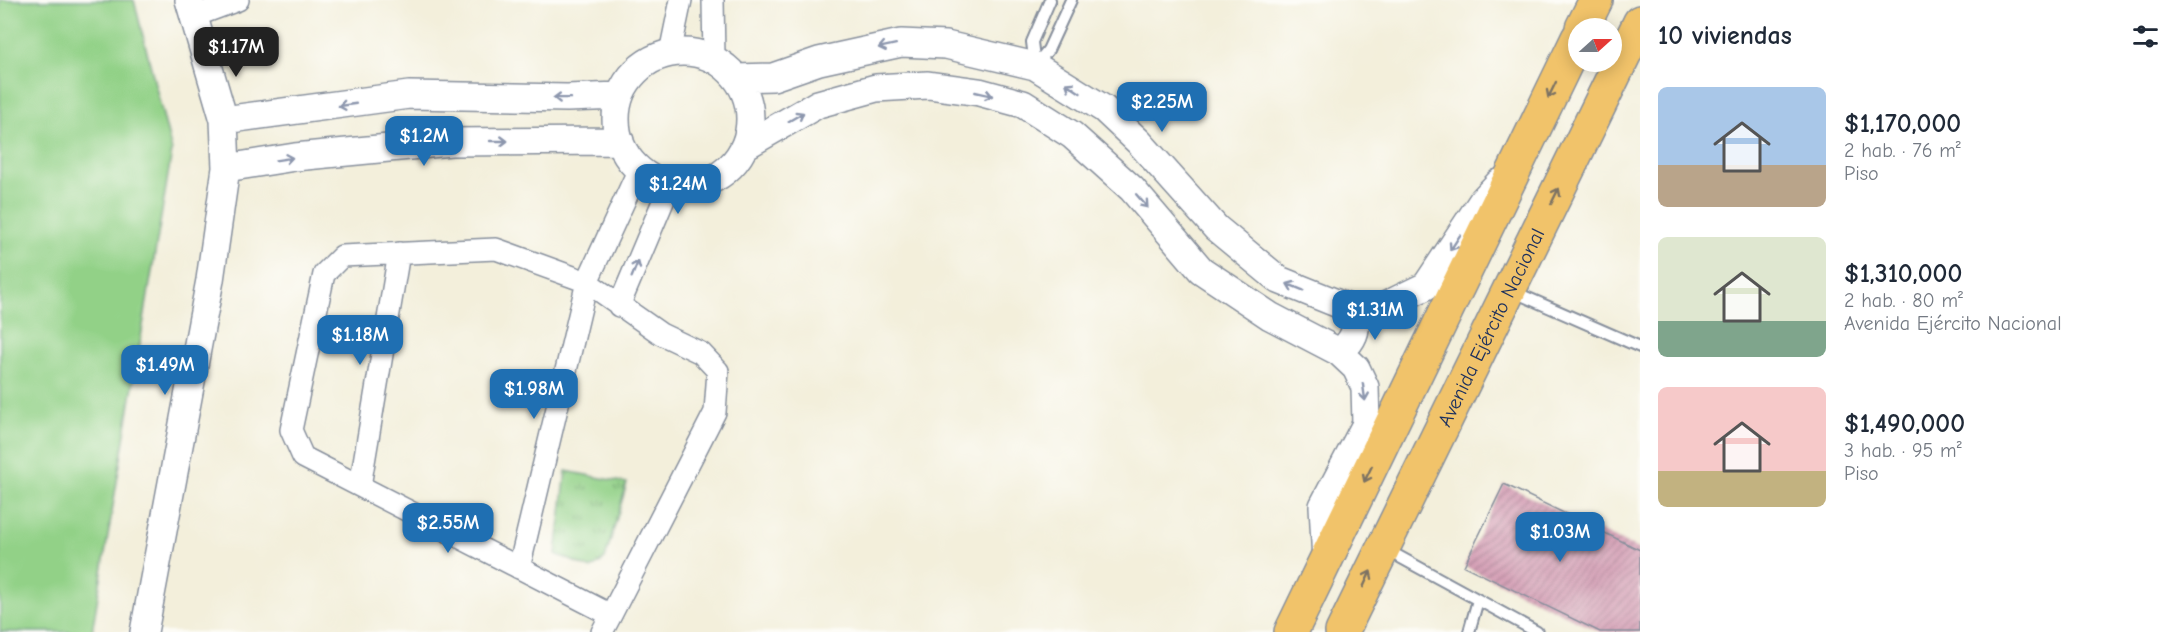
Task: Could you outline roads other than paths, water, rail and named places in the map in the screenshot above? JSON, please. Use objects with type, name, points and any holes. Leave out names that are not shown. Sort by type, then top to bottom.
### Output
[{"type":"main road","points":[[1587,18],[1596,0]]},
{"type":"main road","name":"Avenida Ejército Nacional","points":[[1342,632],[1640,22]]},
{"type":"main road","points":[[1291,632],[1568,59]]},
{"type":"street","points":[[144,632],[210,280],[226,168],[224,120],[192,8],[238,0]]},
{"type":"street","points":[[670,53],[681,0]]},
{"type":"street","points":[[714,0],[714,59]]},
{"type":"street","points":[[736,78],[773,77],[819,61],[901,43],[946,45],[1035,66],[1104,109],[1139,142],[1216,228],[1279,280],[1366,315],[1426,286],[1483,200],[1517,164]]},
{"type":"street","points":[[692,52],[714,59],[736,78],[745,93],[750,111],[750,129],[745,146],[732,165],[714,179],[693,186],[669,185],[653,179],[639,169],[628,156],[620,141],[616,118],[620,96],[632,76],[649,61],[670,53],[692,52]]},
{"type":"street","points":[[1023,104],[1035,66]]},
{"type":"street","points":[[745,146],[818,104],[876,88],[928,85],[979,92],[1023,104],[1072,135],[1132,189],[1202,270],[1270,316],[1339,352],[1356,368],[1365,387],[1366,424],[1323,506],[1326,562]]},
{"type":"street","points":[[224,120],[409,95],[567,98],[620,96]]},
{"type":"street","points":[[226,168],[295,157],[451,142],[620,141]]},
{"type":"street","points":[[519,568],[587,282],[639,169]]},
{"type":"street","points":[[619,306],[669,185]]},
{"type":"street","points":[[495,249],[587,282],[661,334],[701,353],[718,371],[715,412],[607,624],[519,568],[303,457],[291,430],[324,274],[342,256],[495,249]]},
{"type":"street","points":[[360,486],[399,253]]},
{"type":"street","points":[[1339,352],[1353,338],[1356,319],[1353,310]]},
{"type":"lane","points":[[1035,66],[1032,42],[1050,0]]},
{"type":"lane","points":[[1035,66],[1048,50],[1071,0]]},
{"type":"lane","points":[[1509,290],[1640,347]]},
{"type":"lane","points":[[1382,548],[1538,632]]},
{"type":"lane","points":[[1469,632],[1478,600]]}]
